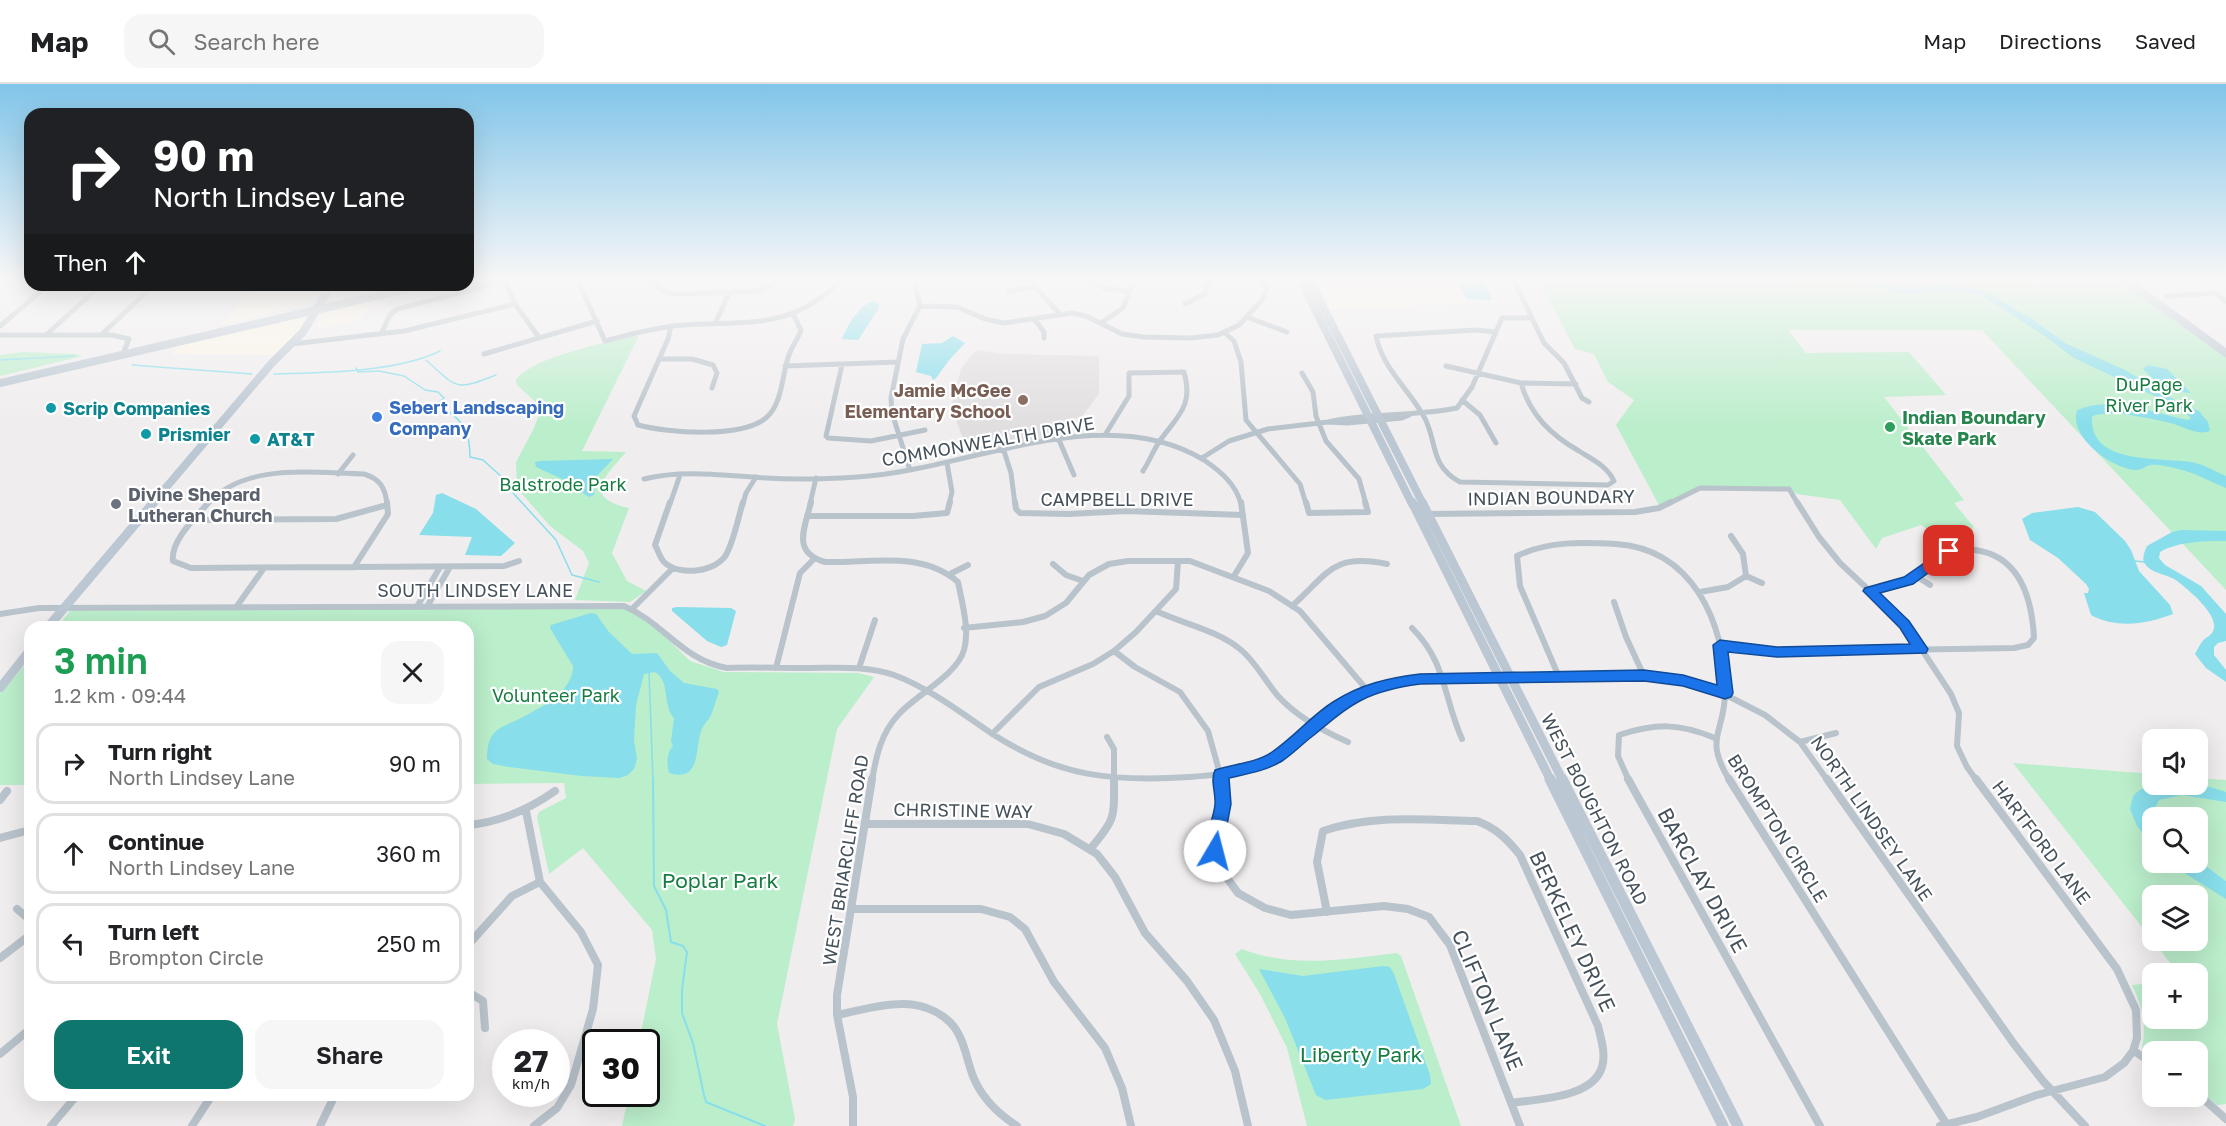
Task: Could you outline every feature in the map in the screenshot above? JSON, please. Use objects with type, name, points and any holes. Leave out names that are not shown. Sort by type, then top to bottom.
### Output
[{"type":"main road","points":[[0,381],[221,330]]},
{"type":"main road","points":[[53,621],[272,364],[305,330]]},
{"type":"main road","name":"WEST BOUGHTON ROAD","points":[[1327,330],[1510,678],[1738,1126]]},
{"type":"main road","name":"WEST BOUGHTON ROAD","points":[[1332,330],[1373,418]]},
{"type":"main road","points":[[2197,330],[2222,347],[2226,353]]},
{"type":"main road","name":"WEST BOUGHTON ROAD","points":[[1422,514],[1499,678],[1722,1126]]},
{"type":"main road","points":[[0,680],[24,655]]},
{"type":"main road","points":[[0,688],[24,657]]},
{"type":"street","points":[[46,335],[52,330]]},
{"type":"street","points":[[101,334],[106,330]]},
{"type":"street","points":[[381,334],[383,330]]},
{"type":"street","points":[[292,344],[410,330]]},
{"type":"street","points":[[533,330],[538,336]]},
{"type":"street","points":[[484,354],[563,330]]},
{"type":"street","points":[[601,330],[606,340],[653,330]]},
{"type":"street","points":[[669,330],[668,339],[634,416],[635,427],[658,430],[720,430],[760,426],[772,411],[785,366],[801,330]]},
{"type":"street","points":[[907,330],[891,398],[898,437],[910,470]]},
{"type":"street","points":[[1042,330],[1044,338]]},
{"type":"street","points":[[1114,330],[1138,337],[1202,337],[1225,333],[1230,330]]},
{"type":"street","points":[[1281,330],[1287,332]]},
{"type":"street","points":[[1202,458],[1229,441],[1256,431],[1328,422],[1402,418],[1409,415],[1422,414],[1457,408],[1479,372],[1495,332],[1476,330],[1376,336],[1381,353],[1398,383],[1422,414],[1429,427],[1431,443],[1441,463],[1453,479],[1460,482],[1608,485],[1614,481],[1612,475],[1599,462],[1544,426],[1531,412],[1524,398],[1521,383]]},
{"type":"street","points":[[1538,330],[1545,343],[1564,363],[1582,398],[1589,402]]},
{"type":"street","points":[[1225,333],[1232,338],[1238,348],[1244,383],[1243,411],[1256,431],[1298,481],[1307,500],[1309,513],[1368,512],[1359,479],[1326,441],[1318,423],[1313,392],[1302,373]]},
{"type":"street","points":[[0,335],[101,334],[119,337],[120,348],[124,352]]},
{"type":"street","points":[[659,359],[692,359],[715,363],[717,374],[712,388]]},
{"type":"street","points":[[785,366],[898,362]]},
{"type":"street","points":[[842,365],[827,437],[858,441],[898,437],[925,430]]},
{"type":"street","points":[[1446,366],[1521,383],[1576,384]]},
{"type":"street","points":[[1105,435],[1129,396],[1129,373],[1184,372],[1188,398],[1186,407],[1158,443],[1143,471]]},
{"type":"street","points":[[1462,400],[1480,415],[1496,444]]},
{"type":"street","name":"COMMONWEALTH DRIVE","points":[[644,479],[657,475],[863,477],[910,470],[1059,440],[1105,435],[1158,443],[1202,458],[1228,478],[1240,500],[1248,554],[1234,576]]},
{"type":"street","points":[[1059,440],[1074,475]]},
{"type":"street","name":"CAMPBELL DRIVE","points":[[1005,451],[1016,509],[1020,513],[1126,511],[1243,515]]},
{"type":"street","points":[[338,474],[353,455]]},
{"type":"street","points":[[807,516],[913,516],[947,513],[952,492],[947,463]]},
{"type":"street","points":[[354,567],[388,513],[383,483],[377,477],[364,474],[249,477],[224,488],[175,545],[172,554],[173,561],[191,568],[450,567],[504,566],[519,561]]},
{"type":"street","points":[[680,475],[655,541],[656,548],[663,561],[673,568],[700,570],[723,560],[727,554],[746,493],[756,477]]},
{"type":"street","points":[[816,478],[802,542],[804,548],[814,559],[833,562],[917,562],[942,567],[952,573],[968,565]]},
{"type":"street","name":"INDIAN BOUNDARY","points":[[1422,514],[1635,512],[1659,508],[1700,488],[1789,489]]},
{"type":"street","name":"HARTFORD LANE","points":[[1789,489],[1833,555],[1905,624],[1956,704],[1959,722],[1957,746],[1967,767],[2125,981],[2136,1007],[2139,1022],[2134,1051]]},
{"type":"street","points":[[196,520],[336,519],[387,505]]},
{"type":"street","points":[[1731,536],[1744,556],[1746,576]]},
{"type":"street","name":"BROMPTON CIRCLE","points":[[1559,677],[1520,586],[1517,556],[1531,548],[1551,544],[1630,545],[1658,557],[1700,592],[1712,618],[1720,645],[1725,693],[1724,712],[1715,738],[1715,754],[1725,774],[1944,1126]]},
{"type":"street","points":[[1720,645],[1777,652],[2021,647],[2031,642],[2035,634],[2020,577],[2011,566],[1996,557],[1974,550],[1954,549],[1944,553],[1916,576],[1899,585],[1870,591]]},
{"type":"street","points":[[776,668],[800,573],[814,559]]},
{"type":"street","points":[[1292,606],[1305,596],[1323,573],[1338,564],[1357,560],[1387,564]]},
{"type":"street","points":[[992,734],[1038,687],[1093,664],[1114,651],[1176,589],[1178,561]]},
{"type":"street","points":[[964,628],[1023,622],[1046,616],[1066,603],[1083,581],[1096,570],[1113,563],[1190,561],[1269,591],[1292,606],[1310,620],[1368,690]]},
{"type":"street","points":[[1053,564],[1066,575],[1083,581]]},
{"type":"street","points":[[418,605],[440,567]]},
{"type":"street","points":[[428,605],[450,567]]},
{"type":"street","points":[[237,606],[264,568]]},
{"type":"street","points":[[632,609],[673,568]]},
{"type":"street","name":"WEST BRIARCLIFF ROAD","points":[[853,1126],[853,1097],[837,1015],[837,995],[875,760],[883,734],[894,718],[952,669],[964,650],[964,628],[958,582],[952,573]]},
{"type":"street","points":[[1746,576],[1762,584]]},
{"type":"street","points":[[1700,592],[1728,587],[1746,576]]},
{"type":"street","points":[[1916,576],[1930,585]]},
{"type":"street","points":[[1614,602],[1626,637],[1644,676]]},
{"type":"street","name":"SOUTH LINDSEY LANE","points":[[0,614],[27,608],[605,605],[632,609],[641,613],[694,659],[707,664],[727,668],[859,668],[894,675],[926,691]]},
{"type":"street","points":[[1156,611],[1179,622],[1216,634],[1232,643],[1247,656],[1283,701],[1317,725],[1348,742]]},
{"type":"street","points":[[859,668],[875,620]]},
{"type":"street","points":[[1413,628],[1431,650],[1462,739]]},
{"type":"street","name":"CLIFTON LANE","points":[[1114,651],[1135,667],[1173,687],[1183,696],[1210,736],[1221,774],[1223,804],[1215,847],[1218,864],[1226,879],[1250,901],[1275,912],[1299,915],[1384,906],[1408,909],[1429,917],[1450,945],[1520,1126]]},
{"type":"street","name":"NORTH LINDSEY LANE","points":[[1510,678],[1644,676],[1683,680],[1725,693],[1779,722],[1800,742],[2002,1029],[2085,1126]]},
{"type":"street","points":[[926,691],[1037,761],[1075,774],[1115,776],[1221,774],[1262,764],[1276,757],[1337,707],[1368,690],[1403,681],[1510,678]]},
{"type":"street","name":"BARCLAY DRIVE","points":[[1715,738],[1686,728],[1647,726],[1619,735],[1618,756],[1632,789],[1820,1126]]},
{"type":"street","points":[[1800,742],[1836,733]]},
{"type":"street","points":[[1091,848],[1111,824],[1114,812],[1114,749],[1107,737]]},
{"type":"street","points":[[0,800],[7,791]]},
{"type":"street","points":[[474,824],[490,823],[526,811],[555,791]]},
{"type":"street","points":[[526,811],[540,882],[590,945],[598,966],[597,995],[567,1094],[547,1119],[534,1126]]},
{"type":"street","name":"BERKELEY DRIVE","points":[[1327,912],[1315,869],[1317,846],[1323,831],[1356,821],[1477,821],[1496,827],[1520,855],[1598,1026],[1604,1046],[1602,1073],[1591,1085],[1577,1091],[1511,1103]]},
{"type":"street","name":"CHRISTINE WAY","points":[[865,824],[1014,823],[1064,833],[1091,848],[1107,863],[1117,877],[1145,933],[1182,974],[1207,1008],[1224,1039],[1234,1067],[1248,1126]]},
{"type":"street","points":[[0,838],[24,832]]},
{"type":"street","points":[[474,938],[513,896],[540,882]]},
{"type":"street","points":[[17,909],[24,915]]},
{"type":"street","points":[[852,909],[981,909],[1001,914],[1019,923],[1031,938],[1054,982],[1105,1048],[1122,1088],[1131,1126]]},
{"type":"street","points":[[0,958],[24,940]]},
{"type":"street","points":[[474,996],[483,1001],[485,1028]]},
{"type":"street","points":[[837,1015],[910,1004],[929,1009],[947,1018],[960,1031],[975,1082],[987,1102],[1017,1126]]},
{"type":"street","points":[[0,1054],[24,1034]]},
{"type":"street","points":[[1944,1126],[2052,1090],[2110,1075],[2134,1051],[2142,1056]]},
{"type":"street","points":[[51,1126],[72,1101]]},
{"type":"street","points":[[192,1126],[208,1101]]},
{"type":"street","points":[[320,1126],[332,1101]]},
{"type":"street","points":[[2208,1103],[2226,1119]]},
{"type":"shaded area","points":[[235,330],[303,330],[279,355],[171,354],[183,342]]},
{"type":"shaded area","name":"Jamie McGee Elementary School","points":[[976,350],[1005,354],[1099,356],[1099,394],[1082,416],[1068,421],[1069,434],[969,454],[951,407],[961,369]]},
{"type":"green space","name":"DuPage River Park","points":[[1565,330],[2191,330],[2226,355],[2226,590],[1982,330],[1788,330],[1806,353],[1909,352],[1946,395],[1884,397],[1964,500],[1954,503],[1973,526],[1971,547],[1953,547],[1921,525],[1882,538],[1876,549],[1840,500],[1797,494],[1789,489],[1701,489],[1661,509],[1616,425],[1634,400],[1608,382],[1594,354],[1575,349]]},
{"type":"green space","name":"Balstrode Park","points":[[639,335],[582,451],[626,452],[605,478],[601,492],[605,498],[629,508],[612,553],[627,581],[646,591],[630,602],[575,600],[589,563],[583,551],[550,526],[517,488],[516,462],[541,410],[539,405],[517,385],[516,380],[525,371],[555,357]]},
{"type":"green space","points":[[22,352],[83,356],[0,376],[0,355]]},
{"type":"green space","points":[[621,606],[641,613],[690,661],[724,672],[858,673],[874,677],[837,729],[777,1024],[795,1119],[793,1126],[622,1126],[626,1107],[660,1107],[660,1029],[642,1029],[656,959],[652,930],[583,848],[549,874],[537,817],[539,812],[566,798],[564,783],[474,784],[474,621],[62,621],[70,611]]},
{"type":"green space","points":[[24,666],[24,785],[0,785],[0,694]]},
{"type":"green space","points":[[2013,763],[2142,773],[2142,795],[2208,795],[2208,779],[2226,780],[2226,1104],[2217,1105],[2208,1097],[2208,1041],[2143,1041],[2144,1029],[2208,1029],[2208,963],[2170,963],[2161,951],[2208,951],[2208,885],[2142,885],[2142,927]]},
{"type":"green space","name":"Liberty Park","points":[[1242,949],[1261,955],[1300,961],[1338,960],[1397,953],[1401,956],[1461,1126],[1307,1126],[1287,1048],[1260,994],[1235,954]]},
{"type":"green space","points":[[2142,984],[2142,1012],[2138,1000],[2132,985]]},
{"type":"water","points":[[847,330],[865,330],[858,340],[842,339]]},
{"type":"water","points":[[2035,330],[2047,330],[2065,343],[2125,370],[2178,402],[2199,411],[2208,422],[2210,431],[2195,431],[2130,415],[2098,415],[2092,417],[2094,433],[2102,444],[2128,456],[2200,464],[2226,476],[2226,488],[2190,472],[2164,466],[2150,465],[2137,470],[2127,469],[2095,450],[2079,431],[2076,420],[2077,410],[2104,404],[2132,407],[2188,420],[2191,418],[2182,409],[2074,358]]},
{"type":"water","points":[[953,336],[965,343],[936,378],[933,380],[931,376],[916,372],[922,344],[942,343]]},
{"type":"water","points":[[2148,365],[2167,369],[2191,393],[2171,389],[2158,382],[2143,369]]},
{"type":"water","points":[[613,459],[595,478],[594,495],[589,497],[562,479],[536,467],[535,462],[539,461]]},
{"type":"water","points":[[442,493],[476,509],[515,543],[501,556],[465,555],[472,537],[419,535],[433,513],[436,495]]},
{"type":"water","points":[[2078,507],[2095,512],[2125,541],[2139,571],[2170,605],[2173,614],[2132,624],[2111,622],[2091,615],[2084,593],[2088,593],[2089,589],[2086,584],[2058,558],[2030,540],[2022,519],[2032,513]]},
{"type":"water","points":[[2182,530],[2226,531],[2226,541],[2184,544],[2167,548],[2160,552],[2159,558],[2165,565],[2201,586],[2226,614],[2226,641],[2214,647],[2214,655],[2226,670],[2226,682],[2206,668],[2195,654],[2202,642],[2213,631],[2214,622],[2211,615],[2186,588],[2174,579],[2148,567],[2143,559],[2147,546],[2172,532]]},
{"type":"water","points":[[672,608],[731,608],[736,611],[727,645],[721,647],[707,641],[672,611]]},
{"type":"water","points":[[591,613],[596,614],[609,632],[632,654],[657,653],[670,671],[684,683],[717,689],[719,692],[711,715],[701,731],[695,762],[687,773],[679,775],[669,773],[668,759],[673,746],[671,741],[674,718],[668,707],[663,682],[655,672],[644,674],[636,705],[634,740],[637,759],[634,769],[628,775],[619,778],[582,776],[509,767],[493,764],[487,759],[489,742],[497,731],[554,698],[562,691],[572,675],[573,666],[550,628],[551,625]]},
{"type":"water","points":[[2208,786],[2226,792],[2226,802],[2182,795],[2208,795]]},
{"type":"water","points":[[2141,790],[2142,795],[2182,795],[2159,800],[2155,807],[2142,807],[2142,832],[2130,809],[2134,795]]},
{"type":"water","points":[[2208,873],[2226,883],[2226,899],[2208,888],[2208,885],[2204,885],[2186,874]]},
{"type":"water","points":[[1390,967],[1394,974],[1430,1075],[1431,1084],[1423,1089],[1325,1100],[1316,1095],[1285,1018],[1259,969],[1303,976]]},
{"type":"waterway","points":[[357,370],[403,363],[440,351]]},
{"type":"waterway","points":[[0,360],[74,356]]},
{"type":"waterway","points":[[426,360],[451,382],[458,384],[464,385],[496,375]]},
{"type":"waterway","points":[[132,365],[252,374]]},
{"type":"waterway","points":[[274,374],[357,370]]},
{"type":"waterway","points":[[357,370],[379,371],[404,376],[425,390],[438,392],[444,398],[438,403],[440,405]]},
{"type":"waterway","points":[[445,409],[465,429],[470,457],[483,460],[504,479],[514,494],[556,540],[572,575],[599,582]]},
{"type":"waterway","points":[[2135,561],[2145,562]]},
{"type":"waterway","points":[[649,672],[653,781]]},
{"type":"waterway","points":[[653,779],[654,886],[666,910],[671,942],[683,946],[687,952],[682,990],[682,1013],[693,1043],[706,1102],[765,1126]]},
{"type":"waterway","points":[[2204,873],[2226,890]]},
{"type":"place","name":"Jamie McGee Elementary School","points":[[1023,400]]},
{"type":"place","name":"Scrip Companies","points":[[51,408]]},
{"type":"place","name":"Sebert Landscaping Company","points":[[377,417]]},
{"type":"place","name":"Indian Boundary Skate Park","points":[[1890,427]]},
{"type":"place","name":"Prismier","points":[[146,434]]},
{"type":"place","name":"AT&T","points":[[255,439]]},
{"type":"place","name":"Divine Shepard Lutheran Church","points":[[116,504]]},
{"type":"route","points":[[1215,851],[1215,837],[1223,804],[1221,774],[1262,764],[1276,757],[1301,739],[1337,707],[1368,690],[1386,684],[1420,679],[1644,676],[1683,680],[1725,693],[1720,645],[1777,652],[1921,649],[1905,624],[1870,591],[1908,581],[1949,551]]},
{"type":"park label","name":"Volunteer Park","points":[[556,695]]},
{"type":"park label","name":"Poplar Park","points":[[720,880]]}]
